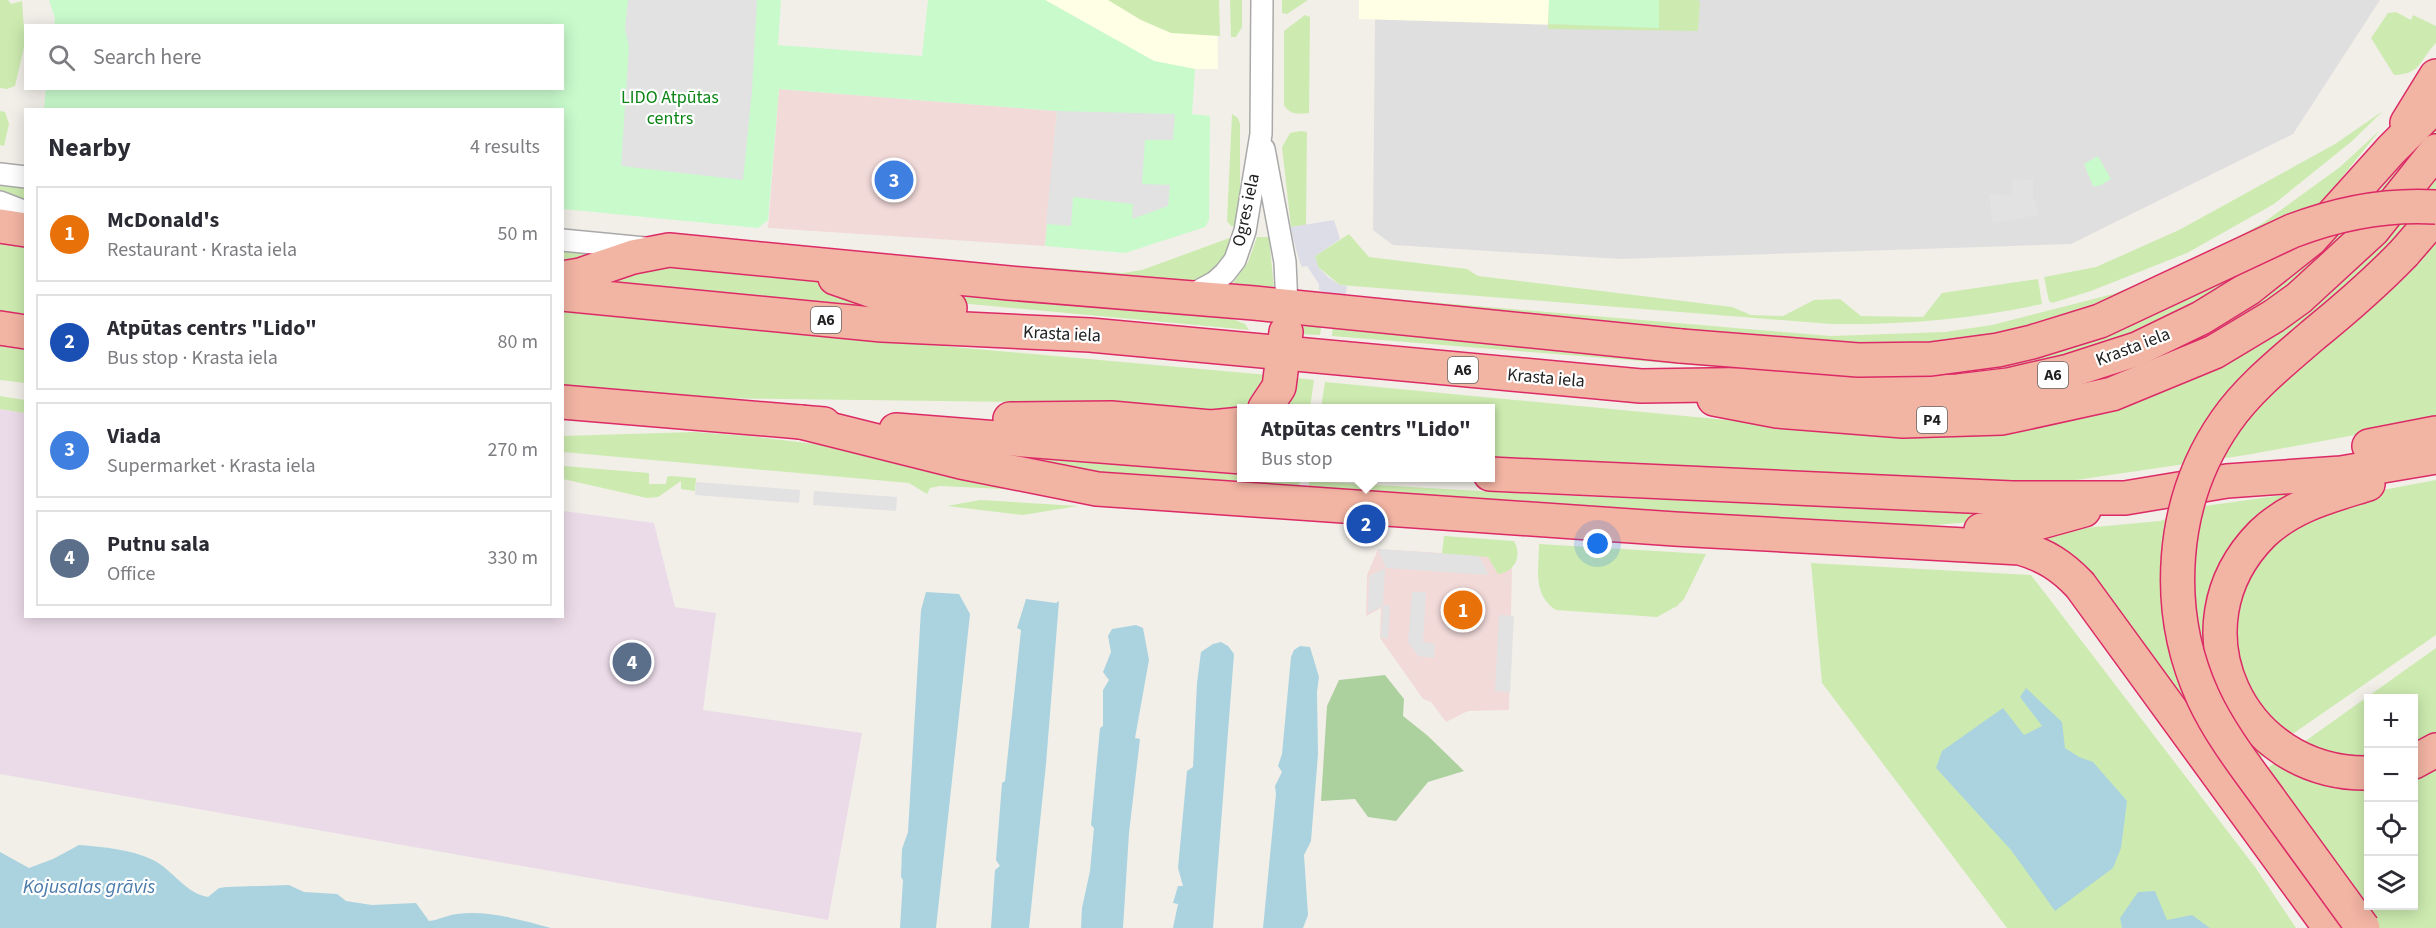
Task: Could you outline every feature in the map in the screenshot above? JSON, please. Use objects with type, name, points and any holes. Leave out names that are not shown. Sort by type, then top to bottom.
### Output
[{"type":"highway","points":[[2391,150],[2436,76]]},
{"type":"highway","name":"Krasta iela","points":[[564,294],[882,325],[1090,335],[1641,386],[1780,384],[1894,392],[1958,392],[2008,385],[2069,371],[2137,349],[2201,318],[2248,289],[2312,239],[2391,150],[2436,105]]},
{"type":"highway","name":"P4","points":[[1641,386],[1777,411],[1903,421],[2002,418],[2112,394],[2214,352],[2274,316],[2328,274],[2373,230],[2436,151]]},
{"type":"highway","points":[[564,278],[601,269],[633,257],[669,250],[1287,306],[1681,346],[1858,360],[1931,359],[1998,350],[2100,321],[2318,221],[2344,214],[2393,207],[2436,207]]},
{"type":"highway","points":[[2363,928],[2233,747],[2203,697],[2189,660],[2181,629],[2177,570],[2185,512],[2195,481],[2226,421],[2269,373],[2378,280],[2436,216]]},
{"type":"highway","points":[[0,226],[24,230]]},
{"type":"highway","points":[[781,260],[910,304],[984,312],[1090,335]]},
{"type":"highway","points":[[1268,404],[1279,387],[1285,353],[1287,306]]},
{"type":"highway","points":[[0,328],[24,332]]},
{"type":"highway","points":[[564,402],[1237,458]]},
{"type":"highway","points":[[801,422],[1111,418],[1211,427],[1237,424]]},
{"type":"highway","points":[[801,422],[961,462],[1097,489],[1686,530],[2020,548],[2043,555],[2067,571],[2080,585],[2330,928]]},
{"type":"highway","points":[[1881,540],[2030,525],[2125,498],[2227,481],[2337,452],[2436,433]]},
{"type":"highway","points":[[2227,481],[2341,473],[2436,459]]},
{"type":"highway","points":[[2364,773],[2336,771],[2315,766],[2295,757],[2255,726],[2230,684],[2222,652],[2221,612],[2237,568],[2262,535],[2288,513],[2316,500],[2436,459]]},
{"type":"highway","points":[[1495,474],[2012,498],[2125,498]]},
{"type":"highway","points":[[2418,760],[2436,750]]},
{"type":"street","name":"Ogres iela","points":[[1186,298],[1215,282],[1235,260],[1245,231],[1261,134],[1262,0]]},
{"type":"street","name":"Ogres iela","points":[[1261,134],[1285,262],[1287,306]]},
{"type":"street","points":[[0,174],[24,177]]},
{"type":"street","points":[[0,202],[24,211]]},
{"type":"street","points":[[564,240],[669,250]]},
{"type":"shaded area","points":[[628,0],[757,0],[752,91],[743,180],[621,166],[629,47],[625,29]]},
{"type":"shaded area","points":[[1045,0],[1217,0],[1218,69],[1195,69],[1154,61]]},
{"type":"shaded area","points":[[1359,0],[1659,0],[1659,28],[1359,19]]},
{"type":"shaded area","points":[[1659,0],[2380,0],[2293,134],[2071,244],[1621,259],[1393,245],[1373,230],[1375,18],[1659,28]]},
{"type":"shaded area","points":[[779,89],[1057,111],[1045,246],[768,228]]},
{"type":"shaded area","points":[[1057,111],[1175,114],[1173,140],[1145,140],[1142,184],[1170,185],[1168,206],[1132,219],[1133,204],[1073,197],[1071,226],[1046,224]]},
{"type":"shaded area","points":[[2012,179],[2033,180],[2033,195],[2039,215],[1993,223],[1989,194],[2011,195]]},
{"type":"shaded area","points":[[1334,220],[1340,239],[1315,256],[1318,267],[1328,277],[1340,285],[1347,286],[1345,300],[1319,290],[1319,284],[1307,266],[1302,267],[1300,263],[1291,227]]},
{"type":"shaded area","points":[[0,409],[24,413],[24,618],[564,618],[564,511],[654,523],[675,607],[716,613],[703,710],[862,733],[828,920],[0,774]]},
{"type":"shaded area","points":[[696,482],[800,490],[799,503],[695,495]]},
{"type":"shaded area","points":[[814,491],[897,497],[896,511],[813,505]]},
{"type":"shaded area","points":[[1378,549],[1489,556],[1499,574],[1512,568],[1509,710],[1468,711],[1446,722],[1431,702],[1423,699],[1380,638],[1381,608],[1366,616],[1367,575]]},
{"type":"shaded area","points":[[1378,549],[1479,556],[1489,575],[1386,568]]},
{"type":"shaded area","points":[[1385,568],[1383,605],[1390,606],[1388,638],[1381,638],[1383,606],[1368,613],[1369,576]]},
{"type":"shaded area","points":[[1412,592],[1426,592],[1423,642],[1435,644],[1434,658],[1418,656],[1408,642]]},
{"type":"shaded area","points":[[1499,615],[1514,616],[1510,692],[1495,691]]},
{"type":"green space","points":[[0,0],[8,0],[11,4],[22,1],[24,47],[15,86],[7,89],[0,88]]},
{"type":"green space","name":"LIDO Atpūtas centrs","points":[[49,0],[781,0],[778,45],[922,56],[928,0],[1045,0],[1154,61],[1195,69],[1192,114],[1210,116],[1209,220],[1205,227],[1125,253],[1045,246],[1057,111],[779,89],[768,220],[758,228],[564,209],[564,108],[44,108],[46,90],[564,90],[564,24],[54,24],[55,18]]},
{"type":"green space","points":[[1108,0],[1219,0],[1220,36],[1171,33],[1141,20]]},
{"type":"green space","points":[[1230,0],[1242,0],[1242,27],[1236,37],[1231,37]]},
{"type":"green space","points":[[1282,0],[1308,0],[1287,14],[1282,13]]},
{"type":"green space","points":[[1549,0],[1698,0],[1700,2],[1698,31],[1548,29]]},
{"type":"green space","points":[[1549,0],[1659,0],[1659,28],[1549,24]]},
{"type":"green space","points":[[2396,12],[2411,20],[2413,15],[2436,26],[2436,43],[2415,69],[2394,75],[2371,38],[2388,13]]},
{"type":"green space","points":[[1305,15],[1310,17],[1309,113],[1298,114],[1289,111],[1284,105],[1284,31]]},
{"type":"green space","points":[[0,111],[5,112],[9,124],[4,146],[0,145]]},
{"type":"green space","points":[[2383,111],[2351,142],[2274,204],[2187,253],[2091,291],[2052,303],[2049,301],[2044,277],[2096,267],[2179,230],[2335,144]]},
{"type":"green space","points":[[1232,114],[1238,118],[1240,124],[1240,193],[1237,227],[1231,226],[1227,221]]},
{"type":"green space","points":[[2436,123],[2436,420],[2246,455],[2049,484],[1495,458],[1495,404],[1322,404],[1325,382],[1738,421],[1948,435],[2120,378],[1956,404],[2274,287],[2339,234],[2368,204]]},
{"type":"green space","points":[[2380,130],[2295,236],[2261,266],[2181,316],[2078,357],[1961,379],[1753,370],[1332,336],[1333,324],[1346,295],[1831,336],[1945,332],[1992,325],[2113,294],[2164,274],[2210,252],[2263,223],[2340,167]]},
{"type":"green space","points":[[1307,132],[1306,225],[1291,227],[1282,147],[1290,133]]},
{"type":"green space","points":[[2098,156],[2111,179],[2099,186],[2093,186],[2084,164]]},
{"type":"green space","points":[[0,185],[24,188],[24,200],[0,192]]},
{"type":"green space","points":[[1349,234],[1369,257],[1467,269],[1478,276],[1732,307],[1751,315],[1783,316],[1814,300],[1840,299],[1861,316],[1923,317],[1942,293],[2038,279],[2042,304],[1990,314],[1937,320],[1831,324],[1340,285],[1318,267],[1315,256]]},
{"type":"green space","points":[[1235,236],[1227,254],[1216,268],[1190,281],[1141,282],[1048,272],[1037,267],[1123,273],[1142,270]]},
{"type":"green space","points":[[1257,237],[1269,237],[1274,289],[1231,286],[1248,262]]},
{"type":"green space","points":[[0,241],[24,245],[24,314],[0,311]]},
{"type":"green space","points":[[564,251],[598,254],[564,266]]},
{"type":"green space","points":[[649,263],[794,274],[884,304],[881,307],[595,282]]},
{"type":"green space","points":[[870,282],[1225,316],[1245,324],[1249,330],[959,303]]},
{"type":"green space","points":[[564,312],[1268,375],[1251,402],[1237,404],[1235,412],[1198,416],[1024,402],[707,398],[564,386]]},
{"type":"green space","points":[[1296,321],[1322,323],[1320,335],[1297,334]]},
{"type":"green space","points":[[0,346],[24,350],[24,383],[0,380]]},
{"type":"green space","points":[[1297,378],[1314,380],[1311,404],[1286,404],[1293,393]]},
{"type":"green space","points":[[0,396],[24,400],[24,413],[0,409]]},
{"type":"green space","points":[[695,432],[749,436],[831,446],[1022,490],[940,486],[930,488],[927,494],[909,483],[564,452],[564,436]]},
{"type":"green space","points":[[964,452],[1237,475],[1237,482],[1300,482],[1298,492],[1095,478]]},
{"type":"green space","points":[[564,466],[649,473],[649,484],[666,484],[667,477],[670,476],[696,478],[695,491],[681,489],[681,481],[658,497],[647,498],[564,479]]},
{"type":"green space","points":[[2436,480],[2436,635],[2291,735],[2234,778],[2117,616],[2009,535],[2160,521],[2205,506],[2304,492],[2238,545],[2237,666],[2238,592],[2274,538],[2372,492]]},
{"type":"green space","points":[[1309,482],[1326,482],[1531,494],[2019,515],[2020,518],[1922,526],[1309,493]]},
{"type":"green space","points":[[980,500],[1078,506],[1023,515],[947,506]]},
{"type":"green space","points":[[1444,536],[1514,541],[1517,552],[1516,562],[1509,570],[1498,574],[1488,557],[1442,554]]},
{"type":"green space","points":[[1539,544],[1706,554],[1684,599],[1677,606],[1657,617],[1556,610],[1548,604],[1540,589],[1538,581]]},
{"type":"green space","points":[[1811,563],[2031,575],[2255,867],[2296,928],[2007,928],[1822,683]]},
{"type":"green space","points":[[2436,648],[2436,928],[2344,928],[2242,786],[2364,699],[2364,910],[2418,910],[2418,694],[2371,694]]},
{"type":"green space","points":[[1385,675],[1404,699],[1403,716],[1428,736],[1464,771],[1428,782],[1396,821],[1368,817],[1355,799],[1321,801],[1327,706],[1339,680]]},
{"type":"water","points":[[926,592],[959,594],[970,614],[936,928],[900,928],[902,849],[908,832],[921,610]]},
{"type":"water","points":[[1026,599],[1056,603],[1059,601],[1046,764],[1029,928],[991,928],[995,870],[1000,866],[996,860],[1002,783],[1005,781],[1021,630],[1017,628]]},
{"type":"water","points":[[1136,625],[1143,628],[1149,660],[1135,738],[1140,739],[1129,833],[1123,928],[1081,928],[1094,828],[1091,825],[1100,728],[1103,726],[1103,690],[1109,680],[1103,672],[1111,652],[1108,636],[1112,629]]},
{"type":"water","points":[[1221,642],[1228,646],[1234,654],[1213,928],[1173,928],[1178,904],[1173,903],[1178,886],[1183,886],[1178,868],[1187,771],[1193,767],[1197,683],[1201,652]]},
{"type":"water","points":[[1300,646],[1310,647],[1319,677],[1317,692],[1318,754],[1311,841],[1304,855],[1308,915],[1303,928],[1263,928],[1275,786],[1282,772],[1278,766],[1282,754],[1291,657],[1294,650]]},
{"type":"water","points":[[2026,688],[2062,722],[2065,748],[2093,762],[2127,801],[2121,848],[2113,868],[2055,911],[2011,850],[1936,768],[1942,751],[2003,708],[2024,735],[2042,726],[2020,697]]},
{"type":"water","name":"Kojusalas grāvis","points":[[79,845],[117,849],[144,856],[160,864],[193,891],[208,897],[219,888],[289,885],[304,892],[337,894],[346,901],[372,905],[416,903],[429,921],[457,914],[481,913],[551,928],[0,928],[0,852],[29,868],[53,859]]},
{"type":"water","points":[[2155,891],[2167,920],[2192,915],[2210,928],[2122,928],[2120,918],[2138,892]]},
{"type":"place","name":"Viada","points":[[894,180]]},
{"type":"place","name":"Atpūtas centrs \"Lido\"","points":[[1366,524]]},
{"type":"place","name":"McDonald's","points":[[1463,610]]},
{"type":"place","name":"Putnu sala","points":[[632,662]]}]
